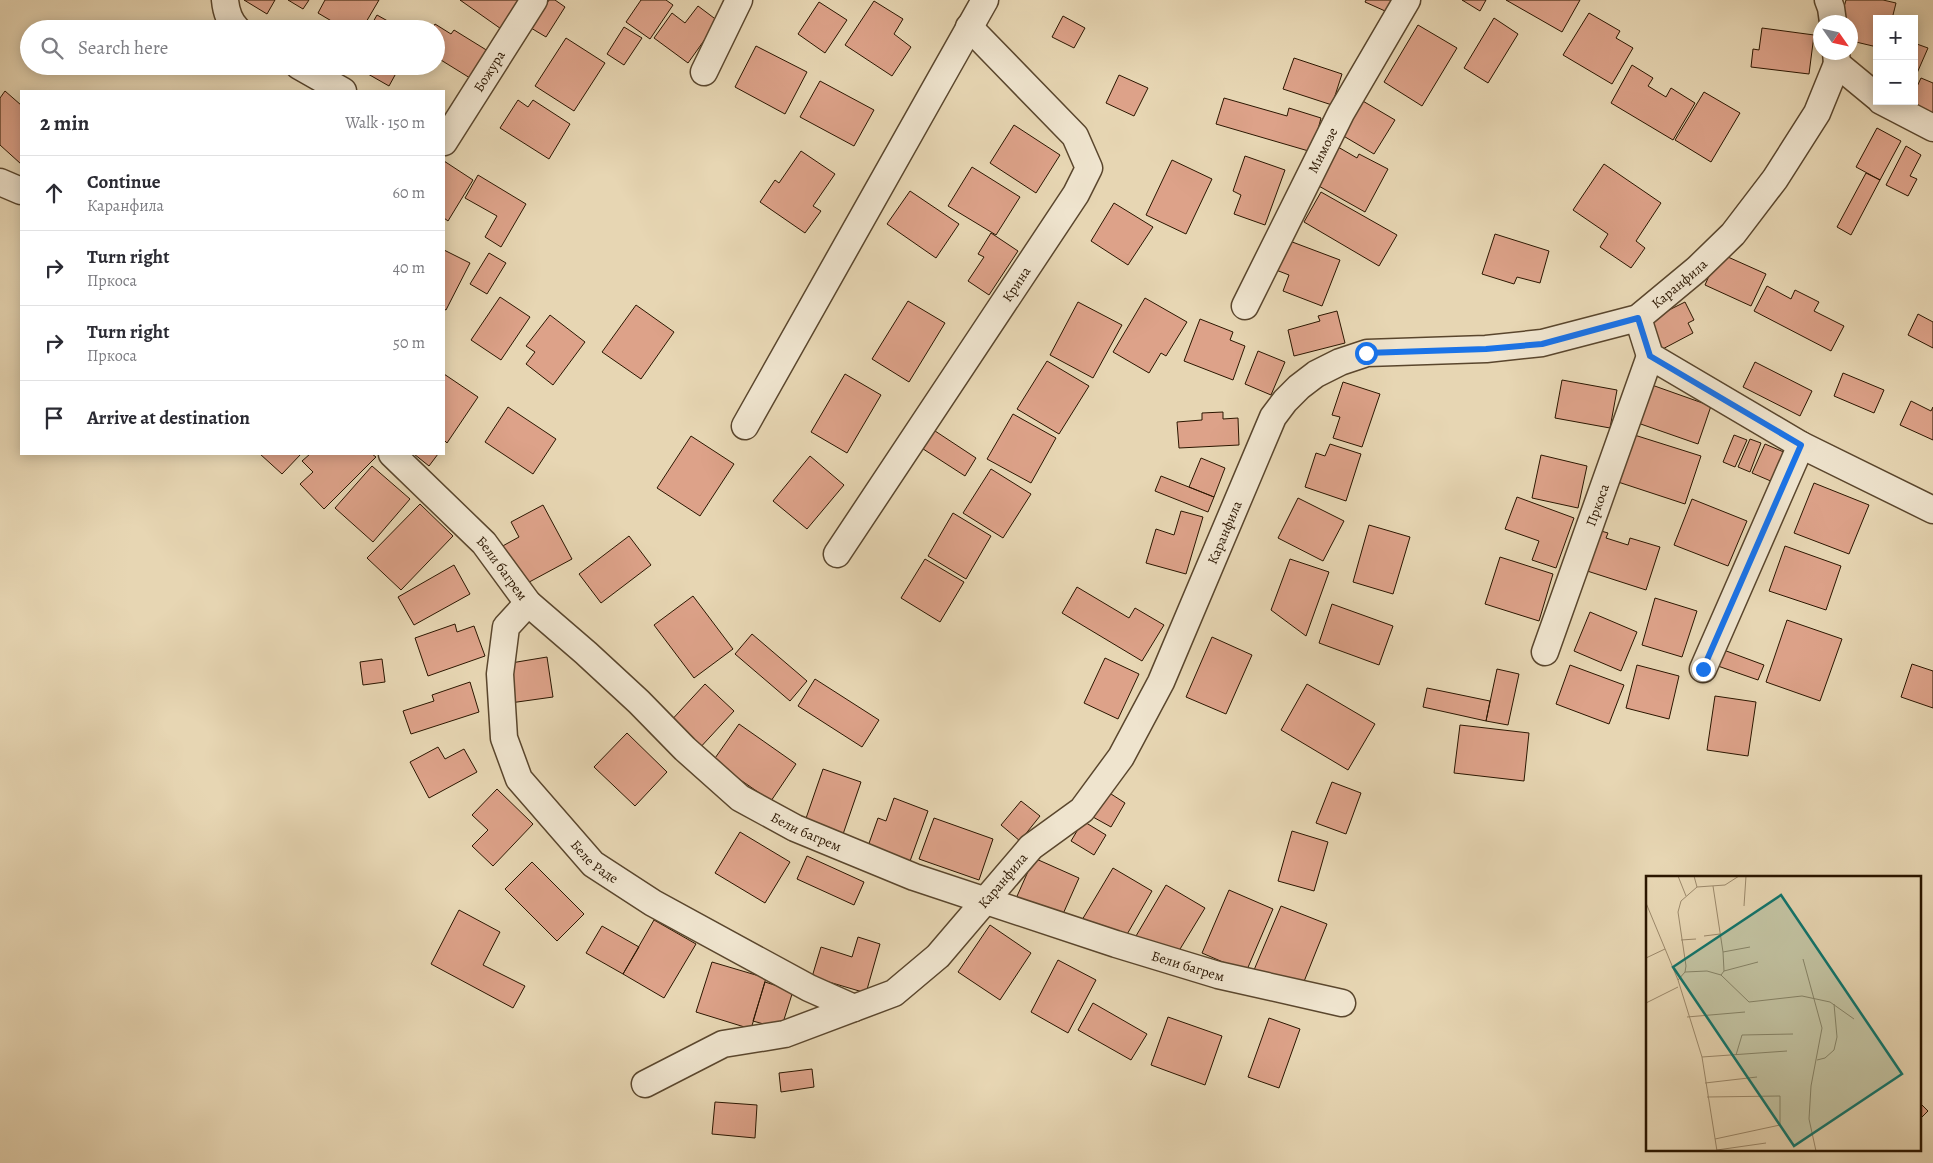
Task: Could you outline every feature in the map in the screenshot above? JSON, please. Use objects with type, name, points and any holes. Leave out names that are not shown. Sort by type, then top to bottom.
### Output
[{"type":"street","points":[[225,0],[226,12],[230,20]]},
{"type":"street","name":"Божура","points":[[445,140],[534,0]]},
{"type":"street","points":[[704,72],[739,0]]},
{"type":"street","points":[[744,426],[985,0]]},
{"type":"street","name":"Мимозе","points":[[1245,306],[1341,113],[1407,0]]},
{"type":"street","points":[[1828,0],[1832,15]]},
{"type":"street","name":"Крина","points":[[837,554],[1076,194],[1088,168],[1074,136],[969,27]]},
{"type":"street","name":"Каранфила","points":[[645,1084],[723,1044],[785,1034],[894,993],[938,956],[1031,847],[1082,810],[1121,757],[1161,682],[1273,418],[1285,401],[1299,387],[1316,374],[1340,362],[1366,353],[1486,349],[1542,344],[1638,318],[1697,269],[1734,234],[1775,179],[1817,113],[1836,60]]},
{"type":"street","points":[[1839,60],[1873,93]]},
{"type":"street","points":[[314,75],[340,90]]},
{"type":"street","points":[[1889,105],[1933,128]]},
{"type":"street","points":[[0,182],[20,191]]},
{"type":"street","points":[[1638,318],[1650,356],[1801,445],[1933,510]]},
{"type":"street","name":"Пркоса","points":[[1545,652],[1650,356]]},
{"type":"street","points":[[1703,669],[1801,445]]},
{"type":"street","name":"Бели багрем","points":[[393,455],[484,544],[528,603],[586,653],[639,702],[684,748],[740,798],[796,828],[905,874],[1116,944],[1218,975],[1342,1003]]},
{"type":"street","name":"Беле Раде","points":[[528,603],[506,627],[500,674],[504,738],[519,779],[593,864],[653,903],[809,988],[854,1008]]},
{"type":"building","points":[[244,0],[275,0],[267,14]]},
{"type":"building","points":[[288,0],[309,0],[303,9]]},
{"type":"building","points":[[325,0],[379,0],[367,20],[330,20],[318,13]]},
{"type":"building","points":[[460,0],[524,0],[504,31]]},
{"type":"building","points":[[549,0],[555,0],[565,7],[546,37],[531,28]]},
{"type":"building","points":[[641,0],[666,0],[673,5],[650,39],[626,22]]},
{"type":"building","points":[[1366,0],[1401,0],[1394,15],[1365,2]]},
{"type":"building","points":[[1462,0],[1486,0],[1480,11]]},
{"type":"building","points":[[1506,0],[1580,0],[1562,32]]},
{"type":"building","points":[[1846,0],[1883,0],[1896,3],[1893,15],[1873,15],[1873,46],[1858,42],[1858,15],[1842,15]]},
{"type":"building","points":[[874,1],[903,19],[894,34],[911,47],[892,76],[845,45]]},
{"type":"building","points":[[819,2],[847,20],[825,53],[798,34]]},
{"type":"building","points":[[698,6],[718,21],[688,63],[654,38],[672,13],[685,23]]},
{"type":"building","points":[[1589,13],[1620,31],[1616,38],[1633,48],[1612,84],[1563,55]]},
{"type":"building","points":[[377,15],[386,20],[374,20]]},
{"type":"building","points":[[1063,16],[1085,28],[1074,48],[1052,37]]},
{"type":"building","points":[[1494,18],[1518,34],[1488,83],[1464,68]]},
{"type":"building","points":[[1418,25],[1457,48],[1422,106],[1384,82]]},
{"type":"building","points":[[624,27],[642,38],[624,65],[607,54]]},
{"type":"building","points":[[1762,28],[1813,35],[1809,74],[1751,67],[1753,49],[1759,50]]},
{"type":"building","points":[[445,30],[451,34],[454,30],[488,51],[470,78],[445,63]]},
{"type":"building","points":[[566,38],[605,63],[574,111],[535,86]]},
{"type":"building","points":[[1918,44],[1928,48],[1918,71]]},
{"type":"building","points":[[756,46],[807,72],[785,114],[735,87]]},
{"type":"building","points":[[1294,58],[1342,74],[1332,105],[1283,89]]},
{"type":"building","points":[[1632,65],[1653,78],[1648,86],[1666,97],[1671,88],[1695,103],[1673,140],[1611,103]]},
{"type":"building","points":[[370,75],[395,75],[389,86]]},
{"type":"building","points":[[1119,75],[1148,88],[1134,116],[1106,103]]},
{"type":"building","points":[[1921,78],[1933,83],[1933,118],[1908,107],[1909,105],[1918,105],[1918,84]]},
{"type":"building","points":[[820,81],[874,110],[854,146],[800,117]]},
{"type":"building","points":[[5,91],[20,104],[20,163],[0,145],[0,98]]},
{"type":"building","points":[[1704,92],[1740,113],[1711,162],[1675,140]]},
{"type":"building","points":[[1356,97],[1395,120],[1374,154],[1335,131]]},
{"type":"building","points":[[1224,98],[1287,116],[1289,108],[1321,118],[1312,152],[1216,124]]},
{"type":"building","points":[[518,100],[528,107],[533,100],[570,124],[549,159],[500,128]]},
{"type":"building","points":[[1014,125],[1060,155],[1036,193],[990,163]]},
{"type":"building","points":[[1877,128],[1901,141],[1880,180],[1856,167]]},
{"type":"building","points":[[1906,146],[1921,155],[1910,176],[1917,179],[1908,196],[1886,185]]},
{"type":"building","points":[[1338,147],[1357,158],[1359,154],[1388,169],[1365,212],[1317,185]]},
{"type":"building","points":[[801,151],[835,174],[813,206],[821,211],[805,233],[760,202],[775,180],[779,183]]},
{"type":"building","points":[[1245,156],[1285,170],[1265,225],[1234,214],[1241,195],[1233,191]]},
{"type":"building","points":[[1172,160],[1212,179],[1186,234],[1146,215]]},
{"type":"building","points":[[445,162],[473,180],[448,221],[445,219]]},
{"type":"building","points":[[1604,164],[1661,203],[1636,241],[1645,248],[1631,268],[1600,247],[1608,234],[1573,210]]},
{"type":"building","points":[[972,167],[1020,197],[996,235],[948,206]]},
{"type":"building","points":[[1866,173],[1880,180],[1851,235],[1837,227]]},
{"type":"building","points":[[478,175],[526,204],[501,247],[485,237],[497,216],[465,198]]},
{"type":"building","points":[[910,191],[959,224],[936,258],[887,224]]},
{"type":"building","points":[[1321,192],[1397,235],[1379,266],[1304,222]]},
{"type":"building","points":[[1114,203],[1153,227],[1128,265],[1091,241]]},
{"type":"building","points":[[991,233],[1018,251],[989,295],[968,281],[984,257],[978,254]]},
{"type":"building","points":[[1495,234],[1549,251],[1540,283],[1517,277],[1514,284],[1482,274]]},
{"type":"building","points":[[1287,240],[1340,260],[1322,306],[1283,291],[1289,275],[1276,270]]},
{"type":"building","points":[[445,250],[470,263],[445,310]]},
{"type":"building","points":[[489,253],[506,263],[487,294],[470,284]]},
{"type":"building","points":[[1719,253],[1766,274],[1751,306],[1705,285]]},
{"type":"building","points":[[1767,286],[1791,299],[1795,290],[1819,302],[1814,311],[1844,326],[1831,351],[1754,311]]},
{"type":"building","points":[[500,297],[530,317],[501,360],[471,340]]},
{"type":"building","points":[[1145,298],[1187,322],[1166,356],[1161,353],[1149,373],[1113,352]]},
{"type":"building","points":[[908,301],[945,323],[909,382],[872,359]]},
{"type":"building","points":[[1078,302],[1122,325],[1093,378],[1050,355]]},
{"type":"building","points":[[1685,302],[1694,320],[1688,323],[1693,333],[1657,352],[1643,323]]},
{"type":"building","points":[[636,305],[674,332],[641,379],[602,352]]},
{"type":"building","points":[[1337,311],[1345,343],[1294,356],[1288,330],[1320,321],[1318,316]]},
{"type":"building","points":[[1918,314],[1933,322],[1933,348],[1908,335]]},
{"type":"building","points":[[550,315],[585,342],[553,385],[526,364],[535,352],[526,346]]},
{"type":"building","points":[[1200,319],[1233,332],[1230,340],[1245,346],[1233,380],[1184,361]]},
{"type":"building","points":[[1258,351],[1285,362],[1271,395],[1245,384]]},
{"type":"building","points":[[1047,361],[1089,386],[1059,434],[1017,409]]},
{"type":"building","points":[[1755,362],[1812,391],[1800,416],[1743,387]]},
{"type":"building","points":[[1843,373],[1884,390],[1874,413],[1834,396]]},
{"type":"building","points":[[845,374],[881,395],[847,453],[811,432]]},
{"type":"building","points":[[445,375],[478,397],[447,443],[445,441]]},
{"type":"building","points":[[1562,380],[1617,390],[1610,428],[1555,418]]},
{"type":"building","points":[[1343,382],[1380,394],[1362,447],[1333,438],[1340,417],[1332,415]]},
{"type":"building","points":[[1649,384],[1711,406],[1698,444],[1635,422]]},
{"type":"building","points":[[1911,401],[1931,411],[1933,407],[1933,440],[1900,425]]},
{"type":"building","points":[[508,407],[556,439],[533,474],[485,442]]},
{"type":"building","points":[[1223,412],[1223,419],[1238,418],[1239,445],[1179,448],[1177,422],[1202,420],[1202,413]]},
{"type":"building","points":[[1013,414],[1056,438],[1031,483],[987,459]]},
{"type":"building","points":[[929,427],[976,458],[965,476],[917,445]]},
{"type":"building","points":[[1628,433],[1701,456],[1685,504],[1612,480]]},
{"type":"building","points":[[1734,435],[1747,440],[1735,467],[1723,462]]},
{"type":"building","points":[[691,436],[734,464],[700,516],[657,488]]},
{"type":"building","points":[[1750,439],[1761,443],[1750,472],[1738,467]]},
{"type":"building","points":[[1330,444],[1361,454],[1346,501],[1305,487],[1316,453],[1325,456]]},
{"type":"building","points":[[1765,444],[1786,453],[1773,482],[1752,473]]},
{"type":"building","points":[[261,455],[300,455],[282,474]]},
{"type":"building","points":[[309,455],[373,455],[376,457],[324,509],[300,484],[313,472],[302,461]]},
{"type":"building","points":[[415,455],[437,455],[429,466]]},
{"type":"building","points":[[1541,455],[1587,466],[1578,508],[1532,498]]},
{"type":"building","points":[[810,456],[844,485],[807,529],[773,501]]},
{"type":"building","points":[[1201,458],[1225,468],[1214,497],[1189,487]]},
{"type":"building","points":[[372,466],[410,499],[373,542],[335,508]]},
{"type":"building","points":[[991,469],[1031,494],[1003,538],[963,513]]},
{"type":"building","points":[[1161,476],[1214,497],[1208,512],[1155,491]]},
{"type":"building","points":[[1814,483],[1869,505],[1849,554],[1794,533]]},
{"type":"building","points":[[1517,497],[1574,518],[1556,568],[1532,560],[1539,541],[1505,529]]},
{"type":"building","points":[[1298,498],[1344,521],[1323,561],[1278,538]]},
{"type":"building","points":[[1692,499],[1747,521],[1728,566],[1674,545]]},
{"type":"building","points":[[420,504],[453,536],[401,590],[367,558]]},
{"type":"building","points":[[543,505],[572,559],[520,587],[499,548],[519,537],[511,522]]},
{"type":"building","points":[[1181,511],[1203,517],[1186,574],[1146,563],[1156,529],[1174,535]]},
{"type":"building","points":[[953,513],[991,536],[966,579],[928,556]]},
{"type":"building","points":[[1369,525],[1410,537],[1393,594],[1353,582]]},
{"type":"building","points":[[1594,529],[1608,533],[1606,538],[1628,545],[1630,538],[1660,547],[1646,590],[1581,569]]},
{"type":"building","points":[[629,536],[651,565],[601,603],[579,574]]},
{"type":"building","points":[[1785,546],[1841,566],[1826,610],[1769,591]]},
{"type":"building","points":[[1500,557],[1553,574],[1539,621],[1485,604]]},
{"type":"building","points":[[925,559],[964,582],[940,622],[901,598]]},
{"type":"building","points":[[1290,559],[1329,572],[1306,636],[1271,610]]},
{"type":"building","points":[[454,565],[470,594],[414,625],[398,597]]},
{"type":"building","points":[[1077,587],[1129,618],[1135,608],[1164,625],[1142,661],[1062,613]]},
{"type":"building","points":[[693,596],[733,649],[694,678],[654,625]]},
{"type":"building","points":[[1655,598],[1697,611],[1682,657],[1642,645]]},
{"type":"building","points":[[1332,604],[1393,626],[1379,665],[1319,643]]},
{"type":"building","points":[[1590,612],[1637,632],[1621,671],[1574,651]]},
{"type":"building","points":[[1787,620],[1842,639],[1820,701],[1766,682]]},
{"type":"building","points":[[455,624],[457,632],[474,626],[485,656],[428,676],[415,638]]},
{"type":"building","points":[[752,634],[807,681],[790,701],[735,654]]},
{"type":"building","points":[[1212,637],[1252,655],[1226,714],[1186,697]]},
{"type":"building","points":[[1721,649],[1764,665],[1758,680],[1715,665]]},
{"type":"building","points":[[547,657],[553,697],[510,703],[505,664]]},
{"type":"building","points":[[1105,658],[1139,674],[1118,719],[1084,703]]},
{"type":"building","points":[[382,659],[385,682],[363,685],[360,662]]},
{"type":"building","points":[[1912,664],[1933,671],[1933,708],[1901,697]]},
{"type":"building","points":[[1570,665],[1624,685],[1609,724],[1556,704]]},
{"type":"building","points":[[1637,665],[1679,676],[1669,719],[1626,708]]},
{"type":"building","points":[[1497,669],[1519,674],[1508,725],[1486,721]]},
{"type":"building","points":[[815,679],[879,720],[862,747],[798,706]]},
{"type":"building","points":[[470,682],[479,712],[411,734],[403,711],[434,701],[432,695]]},
{"type":"building","points":[[705,684],[734,711],[697,751],[667,725]]},
{"type":"building","points":[[1307,684],[1375,724],[1348,770],[1281,730]]},
{"type":"building","points":[[1427,688],[1490,701],[1486,721],[1423,707]]},
{"type":"building","points":[[1715,696],[1756,702],[1748,756],[1707,750]]},
{"type":"building","points":[[739,724],[796,764],[771,801],[713,761]]},
{"type":"building","points":[[1460,725],[1529,733],[1524,781],[1454,773]]},
{"type":"building","points":[[627,733],[667,772],[635,806],[594,767]]},
{"type":"building","points":[[438,747],[445,759],[464,749],[477,772],[429,798],[410,762]]},
{"type":"building","points":[[823,769],[861,782],[841,840],[803,827]]},
{"type":"building","points":[[1332,782],[1361,793],[1346,834],[1316,823]]},
{"type":"building","points":[[497,789],[533,824],[493,866],[472,846],[488,830],[472,815]]},
{"type":"building","points":[[1108,792],[1125,803],[1111,827],[1093,817]]},
{"type":"building","points":[[894,798],[928,811],[909,864],[867,849],[878,818],[886,821]]},
{"type":"building","points":[[1021,801],[1040,816],[1020,841],[1001,825]]},
{"type":"building","points":[[934,818],[993,839],[979,880],[919,859]]},
{"type":"building","points":[[1083,821],[1106,835],[1094,855],[1071,841]]},
{"type":"building","points":[[1292,831],[1328,842],[1314,891],[1278,881]]},
{"type":"building","points":[[740,832],[790,862],[765,903],[715,873]]},
{"type":"building","points":[[807,856],[864,882],[854,905],[797,879]]},
{"type":"building","points":[[1034,858],[1079,878],[1059,923],[1014,903]]},
{"type":"building","points":[[532,862],[584,914],[557,941],[505,889]]},
{"type":"building","points":[[1113,868],[1152,891],[1122,943],[1082,920]]},
{"type":"building","points":[[1166,885],[1205,908],[1174,959],[1136,936]]},
{"type":"building","points":[[1229,890],[1273,909],[1246,972],[1202,953]]},
{"type":"building","points":[[1281,906],[1327,924],[1301,989],[1254,970]]},
{"type":"building","points":[[459,910],[500,932],[483,965],[525,986],[513,1008],[431,964]]},
{"type":"building","points":[[654,920],[696,944],[664,998],[623,974]]},
{"type":"building","points":[[990,925],[1031,953],[1000,1000],[958,972]]},
{"type":"building","points":[[602,926],[639,947],[623,974],[586,953]]},
{"type":"building","points":[[858,937],[880,944],[866,993],[812,977],[821,947],[852,957]]},
{"type":"building","points":[[1058,960],[1096,980],[1068,1033],[1031,1012]]},
{"type":"building","points":[[712,962],[766,978],[751,1029],[696,1012]]},
{"type":"building","points":[[765,982],[793,991],[781,1029],[753,1021]]},
{"type":"building","points":[[1093,1003],[1147,1034],[1131,1060],[1078,1030]]},
{"type":"building","points":[[1168,1017],[1222,1036],[1205,1085],[1151,1065]]},
{"type":"building","points":[[1269,1018],[1300,1029],[1279,1088],[1248,1077]]},
{"type":"building","points":[[812,1069],[814,1087],[781,1092],[779,1073]]},
{"type":"building","points":[[715,1102],[757,1105],[755,1138],[712,1134]]},
{"type":"building","points":[[1920,1103],[1928,1111],[1920,1119]]},
{"type":"route","points":[[1366,353],[1486,349],[1542,344],[1638,318],[1650,356],[1801,445],[1703,669]]}]
